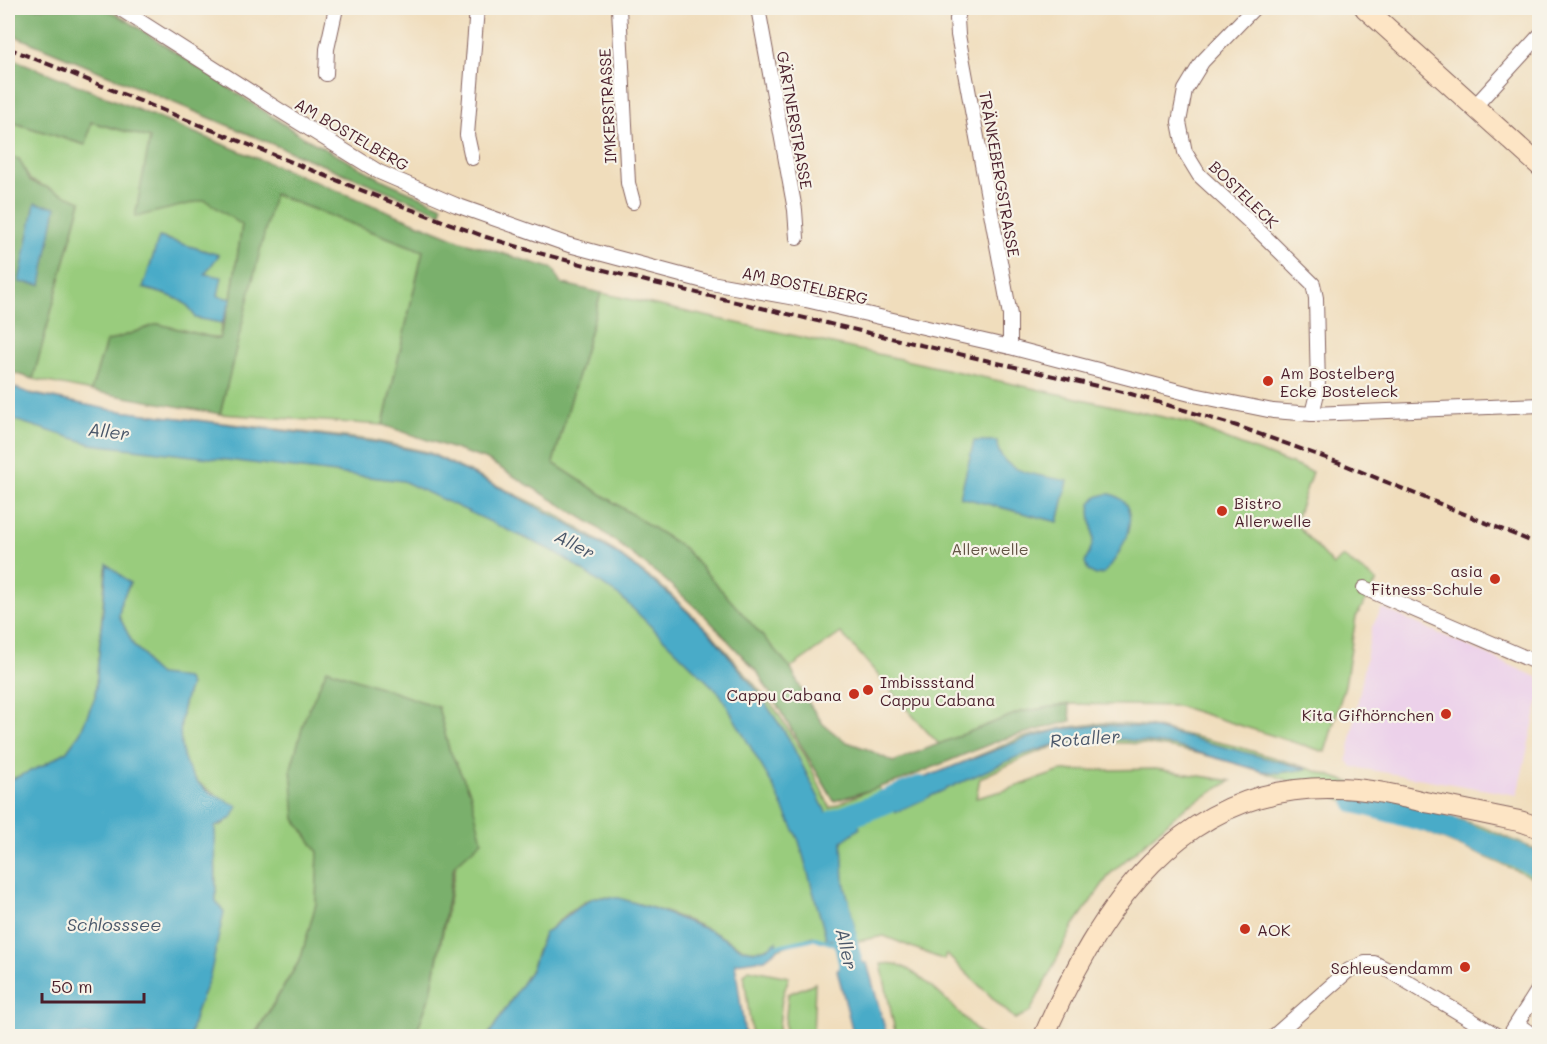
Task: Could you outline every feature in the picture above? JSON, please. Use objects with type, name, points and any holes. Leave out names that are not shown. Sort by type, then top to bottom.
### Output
[{"type":"street","name":"AM BOSTELBERG","points":[[120,8],[379,172],[456,205],[568,245],[711,283],[806,300],[1010,347],[1194,395],[1273,411],[1312,414],[1539,405]]},
{"type":"street","points":[[327,74],[327,49],[336,8]]},
{"type":"street","points":[[471,158],[467,135],[477,8]]},
{"type":"street","name":"IMKERSTRASSE","points":[[619,8],[628,183],[633,202]]},
{"type":"street","name":"GÄRTNERSTRASSE","points":[[759,8],[795,210],[797,238]]},
{"type":"street","name":"TRÄNKEBERGSTRASSE","points":[[960,8],[957,19],[958,35],[1010,315],[1010,347]]},
{"type":"street","name":"BOSTELECK","points":[[1254,8],[1202,63],[1185,90],[1179,122],[1185,152],[1199,175],[1313,284],[1316,298],[1318,389],[1312,414]]},
{"type":"street","points":[[1365,8],[1539,166]]},
{"type":"street","points":[[1475,106],[1539,35]]},
{"type":"street","points":[[1364,588],[1539,664]]},
{"type":"street","points":[[1044,1036],[1067,985],[1091,943],[1115,906],[1144,870],[1174,842],[1197,826],[1245,803],[1279,792],[1299,789],[1372,790],[1534,823]]},
{"type":"street","points":[[1274,1036],[1349,970],[1365,963],[1374,963],[1498,1036]]},
{"type":"street","points":[[1509,1036],[1539,987]]},
{"type":"street","points":[[1517,1024],[1534,1036]]},
{"type":"shaded area","name":"Kita Gifhörnchen","points":[[1382,608],[1539,678],[1539,699],[1517,795],[1353,767],[1347,760],[1372,627]]},
{"type":"green space","points":[[8,8],[104,8],[128,21],[303,137],[385,181],[442,206],[441,213],[8,33]]},
{"type":"green space","points":[[8,57],[461,241],[554,269],[560,283],[601,293],[553,463],[684,548],[790,667],[806,699],[823,724],[844,741],[893,762],[1020,712],[1069,704],[1071,721],[1000,740],[902,780],[834,801],[758,673],[706,617],[664,579],[594,525],[487,460],[383,425],[423,251],[274,194],[220,414],[91,391],[106,342],[158,324],[219,339],[231,299],[242,225],[205,200],[135,217],[150,138],[91,122],[86,145],[8,121]]},
{"type":"green space","points":[[8,121],[85,145],[91,122],[150,138],[205,200],[242,225],[231,299],[218,297],[204,274],[218,255],[160,237],[144,288],[181,301],[187,305],[196,318],[222,323],[219,339],[158,324],[106,342],[91,391],[33,379],[81,202],[30,180],[19,159],[8,157]]},
{"type":"green space","points":[[8,157],[19,159],[30,181],[81,201],[33,379],[8,371],[8,225],[12,205],[8,202]]},
{"type":"green space","points":[[273,194],[423,251],[383,425],[220,414]]},
{"type":"green space","name":"Allerwelle","points":[[601,293],[1190,423],[1312,472],[1295,523],[1333,565],[1343,557],[1377,581],[1356,617],[1345,685],[1325,752],[1178,706],[1069,704],[1020,712],[939,744],[841,633],[790,668],[684,548],[553,463]]},
{"type":"green space","points":[[8,385],[21,391],[110,410],[371,440],[428,452],[556,514],[616,552],[666,590],[712,634],[775,709],[806,757],[830,808],[878,786],[883,796],[1020,738],[1062,728],[1104,723],[1148,726],[1239,747],[1482,827],[1539,851],[1539,880],[1376,812],[1259,770],[1162,747],[1097,742],[1064,745],[1033,754],[980,778],[976,798],[1061,771],[1156,769],[1231,781],[1184,808],[1110,874],[1074,925],[1030,1012],[1015,1019],[946,954],[944,960],[884,936],[836,945],[813,936],[778,949],[777,942],[758,950],[750,950],[670,914],[634,902],[603,897],[593,898],[581,904],[546,933],[530,971],[488,1036],[415,1036],[431,993],[470,792],[449,749],[438,707],[295,819],[318,852],[316,904],[301,958],[256,1032],[244,1036],[190,1036],[216,901],[215,827],[225,823],[217,796],[200,784],[190,771],[181,748],[181,723],[190,685],[186,678],[159,676],[148,665],[144,655],[134,646],[119,616],[121,602],[130,583],[106,568],[95,697],[80,733],[66,752],[8,781],[8,539],[12,538],[8,505]]},
{"type":"green space","points":[[327,669],[438,707],[449,749],[470,792],[482,841],[454,866],[431,993],[415,1036],[244,1036],[257,1032],[301,958],[316,904],[318,852],[295,819],[291,768],[305,718]]},
{"type":"green space","points":[[881,964],[895,964],[916,974],[941,995],[982,1036],[896,1036]]},
{"type":"green space","points":[[749,969],[789,977],[782,998],[778,1036],[752,1036],[744,975]]},
{"type":"green space","points":[[815,983],[813,1036],[784,1036],[788,994]]},
{"type":"water","points":[[35,203],[56,207],[41,285],[19,282]]},
{"type":"water","points":[[159,237],[219,255],[205,274],[222,277],[218,296],[231,299],[222,323],[195,318],[192,311],[181,301],[143,288]]},
{"type":"water","points":[[8,385],[31,394],[112,410],[373,442],[430,454],[559,519],[617,554],[665,591],[710,633],[757,691],[788,737],[827,814],[849,808],[860,828],[842,841],[844,881],[856,933],[827,941],[799,841],[773,786],[720,694],[622,598],[557,553],[403,481],[91,444],[8,418]]},
{"type":"water","points":[[974,441],[997,441],[999,452],[1005,461],[1023,472],[1068,481],[1058,522],[960,497]]},
{"type":"water","points":[[1111,494],[1122,500],[1128,509],[1130,520],[1128,532],[1111,565],[1104,573],[1096,575],[1088,571],[1085,562],[1093,540],[1091,505],[1094,499]]},
{"type":"water","name":"Schlosssee","points":[[107,564],[130,583],[121,602],[119,616],[134,646],[144,655],[148,665],[159,675],[186,678],[190,685],[182,712],[181,726],[183,754],[187,767],[205,789],[238,806],[232,818],[215,827],[216,901],[224,912],[210,976],[196,1012],[190,1036],[8,1036],[8,781],[66,752],[80,733],[95,697]]},
{"type":"water","points":[[1105,725],[1152,728],[1307,769],[1279,773],[1262,771],[1175,746],[1122,739],[1063,742],[1019,756],[896,812],[887,792],[1022,740],[1062,729]]},
{"type":"water","points":[[594,897],[619,898],[655,909],[711,931],[742,949],[755,951],[767,948],[777,941],[778,949],[765,959],[735,963],[745,1036],[488,1036],[531,970],[544,934]]},
{"type":"water","points":[[861,958],[863,963],[867,963],[887,1036],[854,1036],[837,970],[842,968],[842,963]]},
{"type":"waterway","name":"Rotaller","points":[[824,826],[920,788]]},
{"type":"waterway","name":"Rotaller","points":[[1356,801],[1432,822],[1540,865]]},
{"type":"waterway","name":"Aller","points":[[837,904],[867,1036]]},
{"type":"waterway","points":[[778,946],[815,938],[831,943],[845,941]]},
{"type":"railway","points":[[8,48],[386,200],[486,237],[650,282],[1131,394],[1237,426],[1340,463],[1540,545]]},
{"type":"place","name":"Am Bostelberg Ecke Bosteleck","points":[[1268,381]]},
{"type":"place","name":"Bistro Allerwelle","points":[[1222,511]]},
{"type":"place","name":"asia Fitness-Schule","points":[[1495,579]]},
{"type":"place","name":"Imbissstand Cappu Cabana","points":[[868,690]]},
{"type":"place","name":"Cappu Cabana","points":[[854,694]]},
{"type":"place","name":"Kita Gifhörnchen","points":[[1446,714]]},
{"type":"place","name":"AOK","points":[[1245,929]]},
{"type":"place","name":"Schleusendamm","points":[[1465,967]]}]
